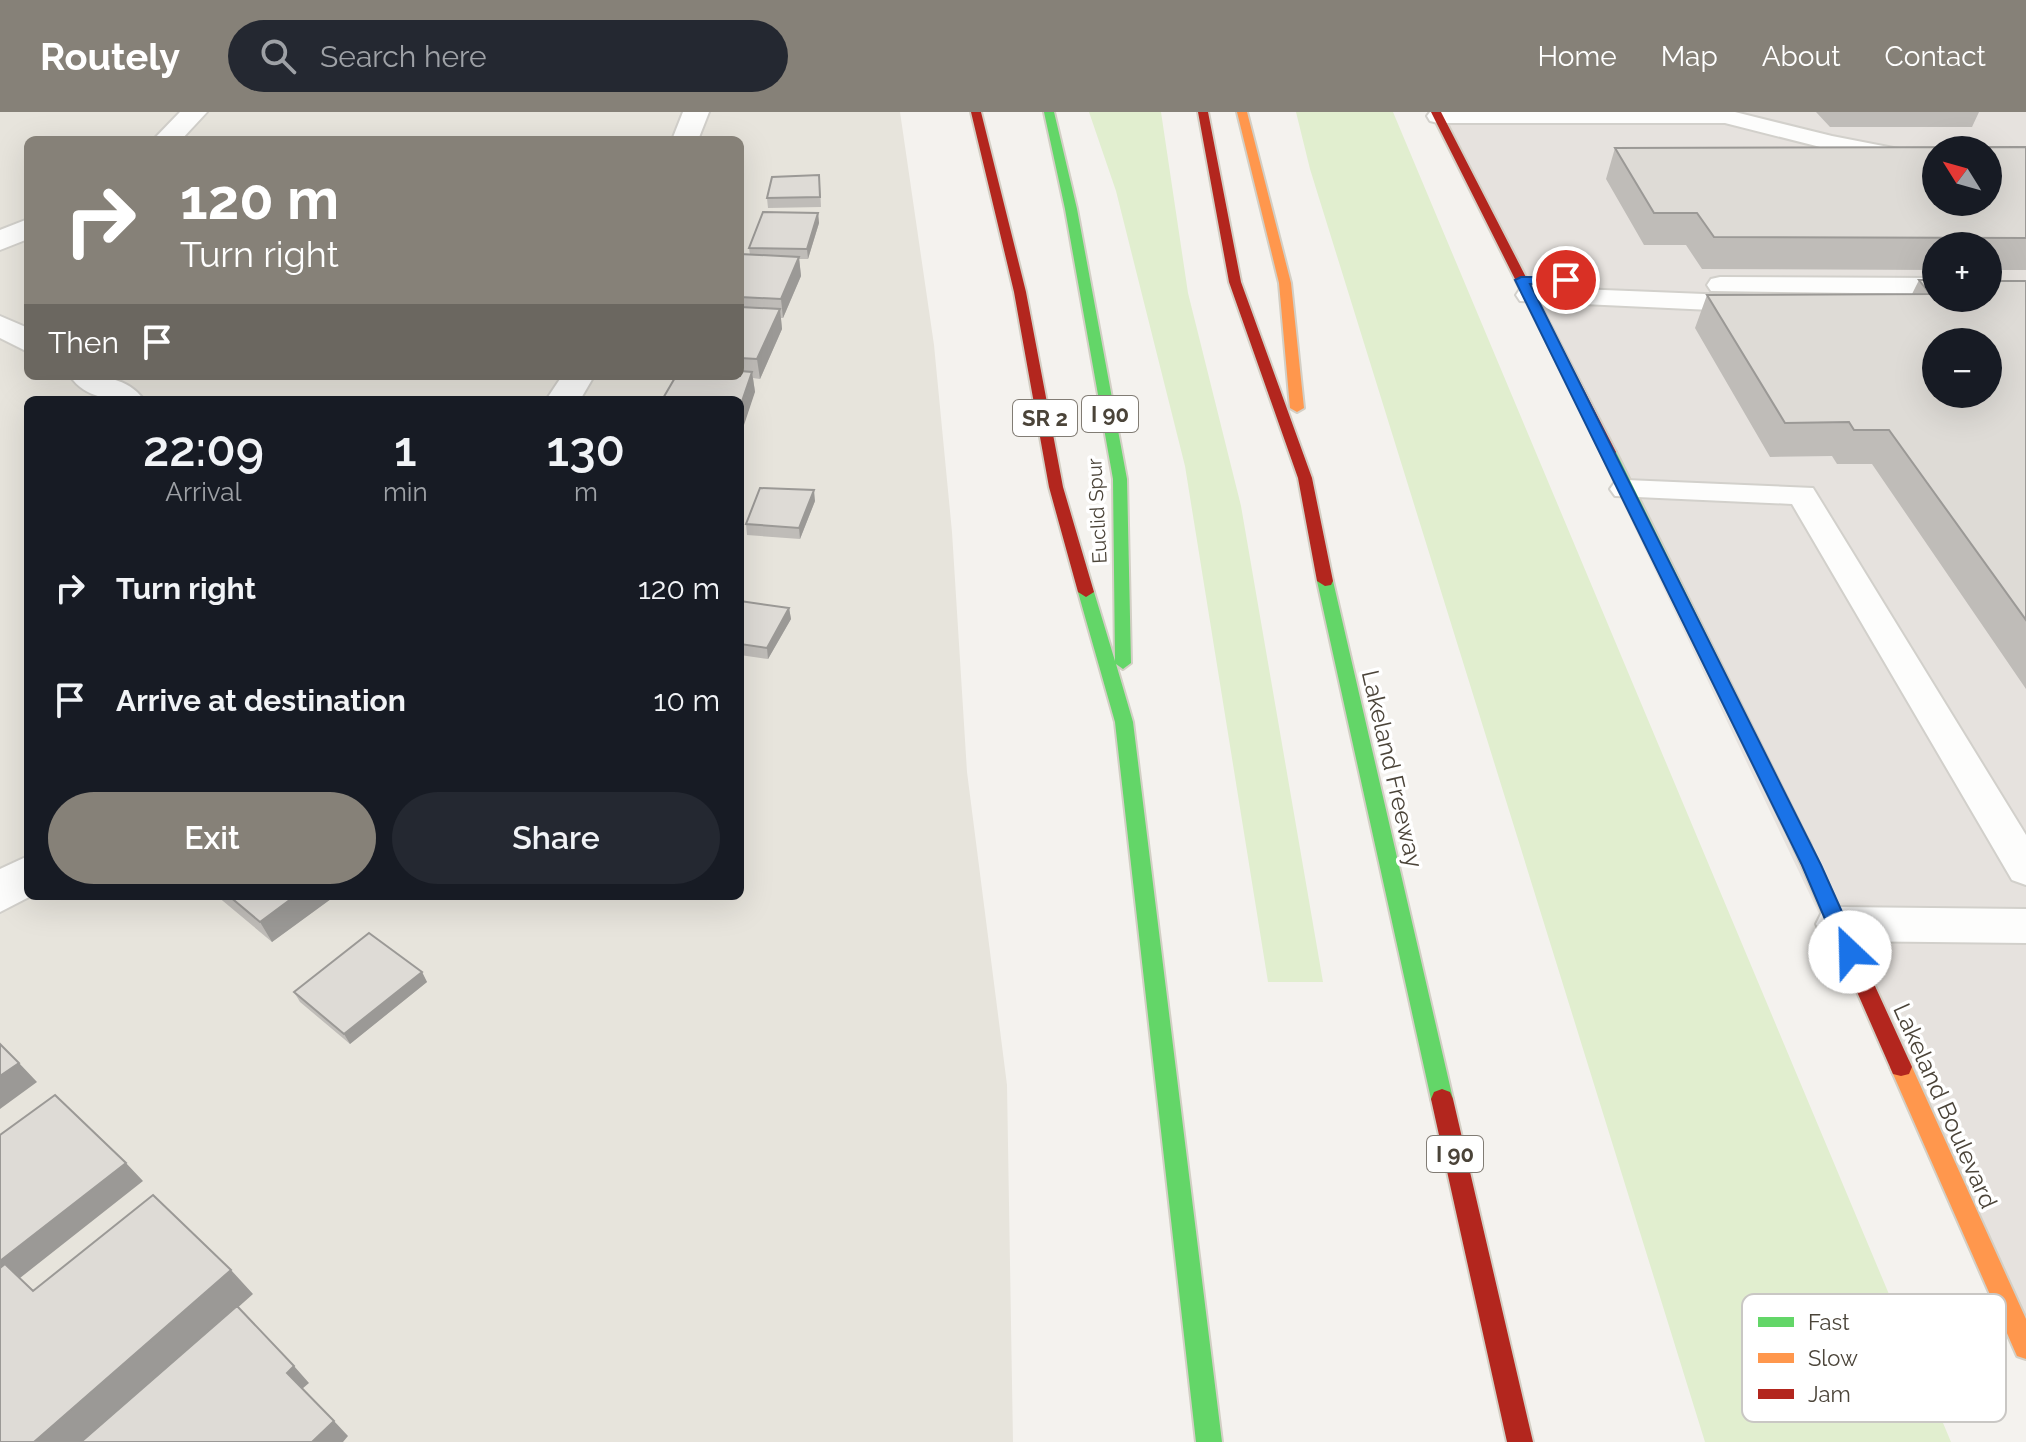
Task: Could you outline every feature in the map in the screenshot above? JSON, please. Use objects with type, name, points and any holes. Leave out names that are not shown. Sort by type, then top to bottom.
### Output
[{"type":"main road","name":"SR 2","points":[[976,112],[1020,292],[1056,487],[1124,722]]},
{"type":"main road","name":"Euclid Spur","points":[[1049,112],[1071,209],[1120,479],[1124,722]]},
{"type":"main road","name":"Lakeland Freeway","points":[[1203,112],[1235,282],[1305,478],[1337,635],[1520,1442]]},
{"type":"main road","name":"I 90","points":[[1242,112],[1285,283],[1305,478]]},
{"type":"main road","name":"Lakeland Boulevard","points":[[1437,114],[1626,489],[1837,924],[2002,1294]]},
{"type":"main road","name":"I 90","points":[[1124,722],[1209,1442]]},
{"type":"main road","name":"Lakeland Boulevard","points":[[2006,1302],[2026,1347]]},
{"type":"street","points":[[170,136],[194,112]]},
{"type":"street","points":[[687,136],[696,112]]},
{"type":"street","points":[[0,241],[24,230]]},
{"type":"street","points":[[0,325],[24,340]]},
{"type":"street","points":[[93,380],[120,396]]},
{"type":"street","points":[[0,893],[24,877]]},
{"type":"lane","points":[[1437,114],[1725,116],[1846,145],[1922,159]]},
{"type":"lane","points":[[1525,288],[1715,304],[1922,296]]},
{"type":"lane","points":[[1626,489],[1802,495],[2026,869]]},
{"type":"lane","points":[[1837,924],[2026,926]]},
{"type":"shaded area","points":[[0,112],[900,112],[934,345],[952,532],[967,772],[1007,1085],[1013,1442],[0,1442]]},
{"type":"shaded area","points":[[1436,112],[2026,112],[2026,1347],[2006,1305],[2006,1294],[2001,1294]]},
{"type":"green space","points":[[1089,112],[1161,112],[1188,293],[1241,506],[1323,982],[1268,982],[1185,466],[1116,191]]},
{"type":"green space","points":[[1296,112],[1393,112],[1889,1294],[1742,1294],[1742,1422],[1943,1422],[1951,1442],[1705,1442],[1310,169]]},
{"type":"building","points":[[1922,147],[1922,216],[2002,216],[2002,147],[2026,147],[2026,238],[2002,238],[2002,232],[1922,232],[1922,238],[1714,237],[1697,213],[1654,213],[1615,148]]},
{"type":"building","points":[[819,175],[820,197],[767,198],[772,177]]},
{"type":"building","points":[[763,212],[818,213],[807,249],[749,248]]},
{"type":"building","points":[[744,254],[799,257],[781,299],[744,297]]},
{"type":"building","points":[[2002,281],[2026,281],[2026,620],[1889,430],[1854,430],[1849,422],[1785,423],[1707,295],[1922,294],[1922,312],[2002,312]]},
{"type":"building","points":[[744,307],[780,309],[757,359],[744,358]]},
{"type":"building","points":[[744,371],[752,372],[744,396],[664,396],[674,380],[744,380]]},
{"type":"building","points":[[760,488],[814,490],[799,528],[746,524]]},
{"type":"building","points":[[744,602],[789,608],[767,648],[744,645]]},
{"type":"building","points":[[234,900],[290,900],[260,922]]},
{"type":"building","points":[[369,933],[422,972],[344,1034],[294,992]]},
{"type":"building","points":[[0,1044],[19,1063],[0,1076]]},
{"type":"building","points":[[55,1095],[126,1163],[0,1261],[0,1135]]},
{"type":"building","points":[[153,1195],[231,1270],[34,1442],[0,1442],[0,1268],[5,1264],[33,1291]]},
{"type":"building","points":[[237,1306],[294,1366],[287,1373],[334,1421],[312,1442],[81,1442]]},
{"type":"traffic: fast","points":[[1049,112],[1071,209],[1120,479],[1123,663]]},
{"type":"traffic: fast","points":[[1609,452],[1802,846]]},
{"type":"traffic: fast","points":[[1325,581],[1442,1099]]},
{"type":"traffic: fast","points":[[1086,592],[1124,722],[1209,1442]]},
{"type":"traffic: slow","points":[[1242,112],[1285,283],[1297,408]]},
{"type":"traffic: slow","points":[[1901,1067],[2002,1294]]},
{"type":"traffic: slow","points":[[2006,1302],[2026,1347]]},
{"type":"traffic: jam","points":[[976,112],[1020,292],[1056,487],[1086,592]]},
{"type":"traffic: jam","points":[[1203,112],[1235,282],[1305,478],[1325,581]]},
{"type":"traffic: jam","points":[[1436,112],[1609,452]]},
{"type":"traffic: jam","points":[[1802,846],[1901,1067]]},
{"type":"traffic: jam","points":[[1442,1099],[1520,1442]]},
{"type":"route","points":[[1566,280],[1521,280],[1605,444],[1811,865],[1850,952]]}]
